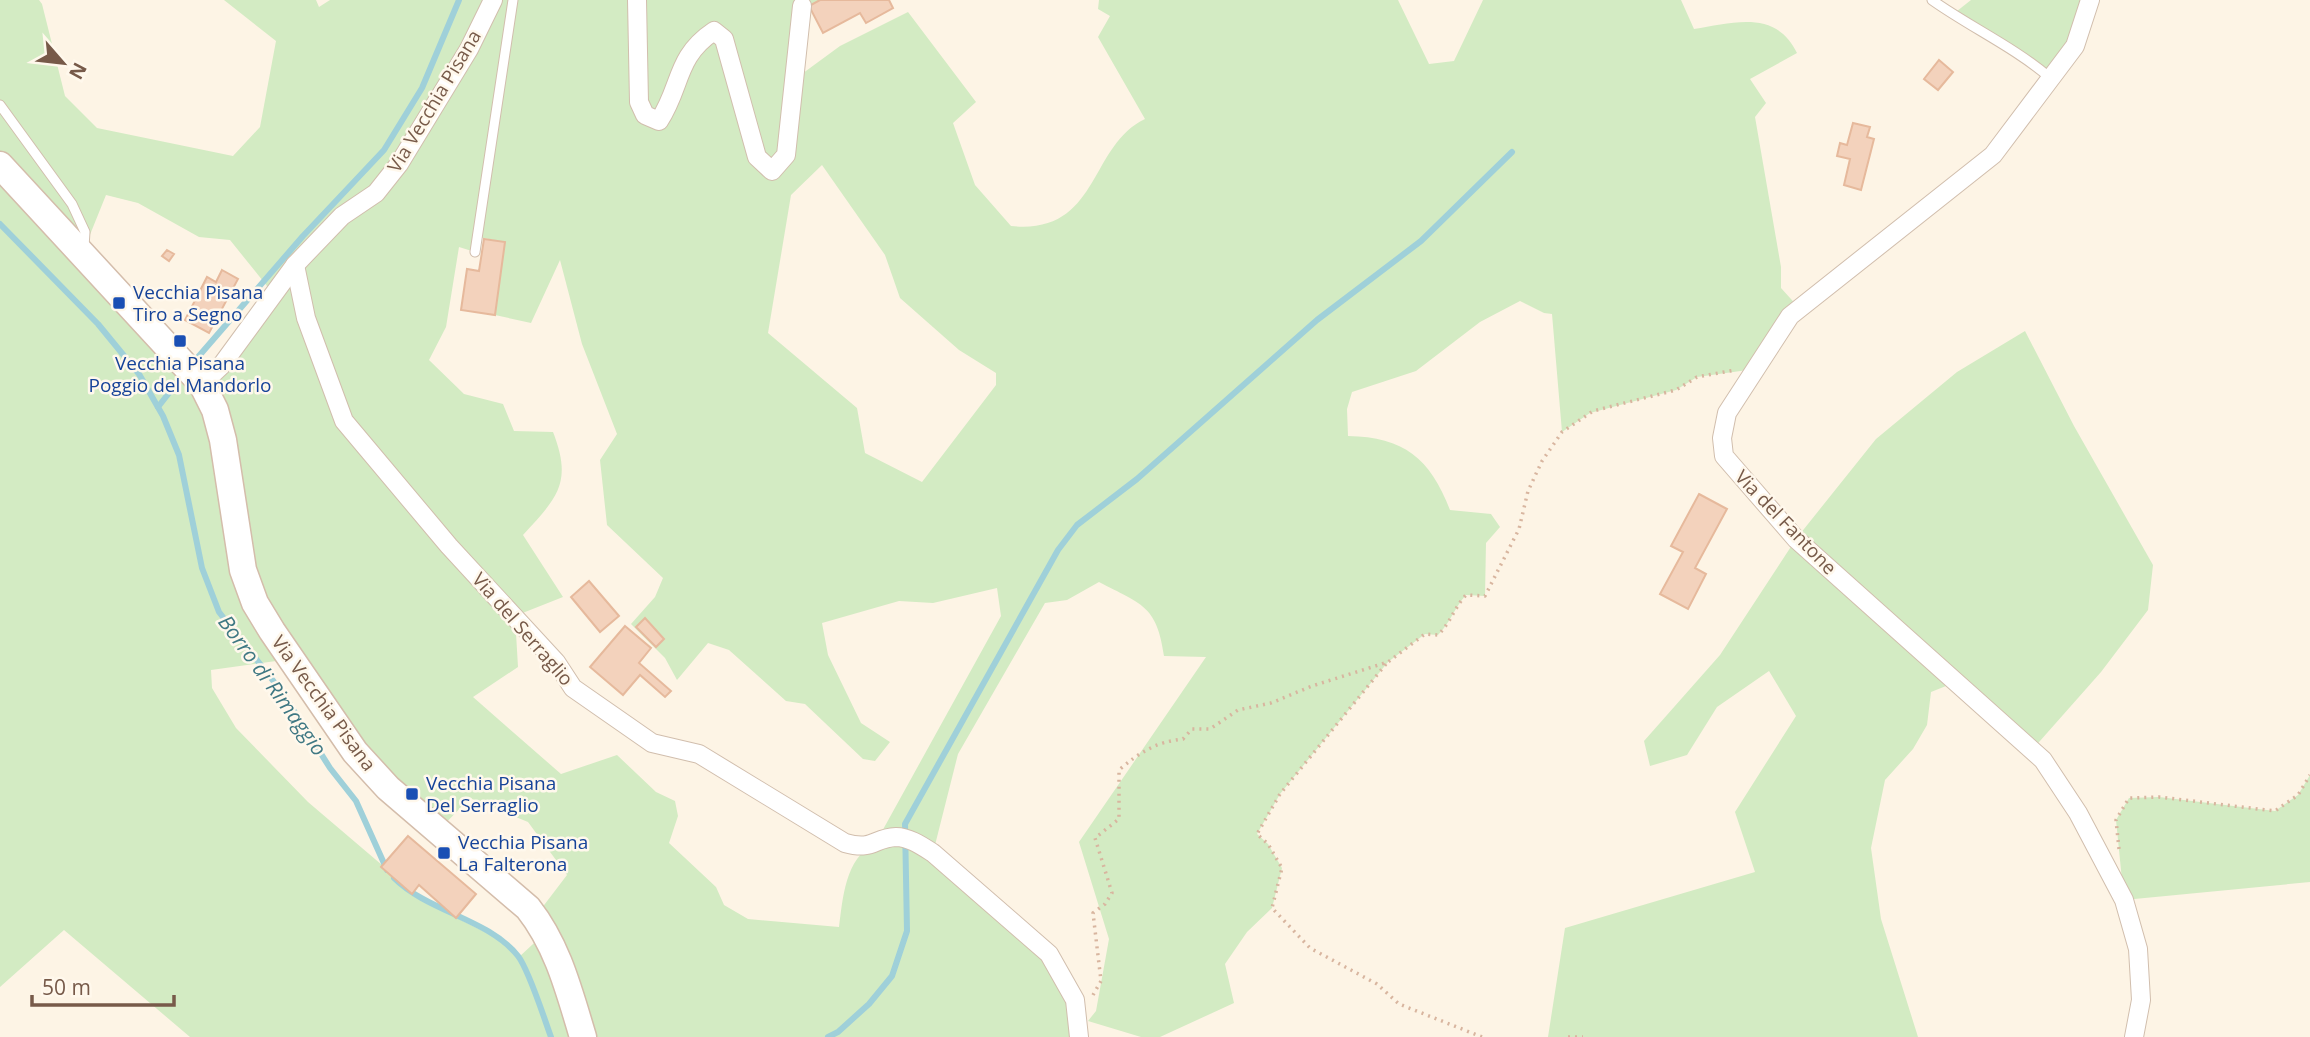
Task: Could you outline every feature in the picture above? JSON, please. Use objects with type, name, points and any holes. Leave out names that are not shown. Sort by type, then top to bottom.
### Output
[{"type":"main road","name":"Via Vecchia Pisana","points":[[0,165],[202,384],[215,410],[223,440],[243,570],[255,603],[355,752],[388,788],[528,908],[547,932],[560,962],[583,1037]]},
{"type":"street","name":"Via Vecchia Pisana","points":[[202,384],[221,366],[295,265],[342,216],[376,193],[399,164],[469,49],[493,0]]},
{"type":"street","points":[[637,0],[639,102],[645,115],[659,121],[670,104],[682,63],[701,40],[714,31],[724,39],[757,157],[772,171],[786,155],[802,6]]},
{"type":"street","name":"Via del Fantone","points":[[2090,0],[2074,46],[1993,155],[1790,316],[1727,413],[1722,438],[1724,456],[1796,539],[2043,760],[2078,813],[2124,900],[2138,949],[2141,1000],[2134,1037]]},
{"type":"street","name":"Via del Serraglio","points":[[295,265],[306,318],[344,421],[449,546],[556,662],[573,688],[652,743],[699,754],[845,843],[865,848],[895,837],[915,842],[933,853],[1049,954],[1075,1000],[1079,1037]]},
{"type":"lane","points":[[475,253],[513,0]]},
{"type":"lane","points":[[1932,0],[1994,41],[2029,60],[2049,77]]},
{"type":"lane","points":[[0,105],[72,204],[85,232],[83,252]]},
{"type":"path","points":[[1482,1037],[1399,1004],[1377,984],[1310,948],[1272,908],[1282,868],[1268,844],[1257,834],[1280,794],[1388,663],[1424,634],[1438,635],[1451,622],[1455,606],[1466,595],[1485,596],[1519,529],[1532,481],[1562,432],[1593,411],[1676,390],[1698,377],[1755,369]]},
{"type":"path","points":[[1075,1000],[1085,1005],[1101,981],[1093,913],[1105,904],[1112,893],[1095,838],[1119,819],[1119,770],[1137,755],[1162,741],[1183,739],[1192,729],[1210,729],[1238,710],[1271,703],[1312,686],[1388,663]]},
{"type":"path","points":[[2120,860],[2116,820],[2129,798],[2159,797],[2275,811],[2298,795],[2310,775]]},
{"type":"path","points":[[1568,1037],[1583,1037]]},
{"type":"green space","points":[[0,0],[39,0],[65,96],[97,128],[233,156],[260,127],[276,41],[224,0],[316,0],[319,7],[330,0],[820,0],[809,6],[795,79],[840,46],[908,12],[976,102],[953,123],[975,185],[1011,226],[1040,225],[1061,217],[1077,203],[1090,186],[1113,148],[1127,132],[1145,119],[1098,37],[1110,16],[1098,9],[1099,0],[1398,0],[1429,64],[1454,61],[1483,0],[1681,0],[1694,29],[1738,22],[1765,24],[1788,39],[1797,53],[1750,79],[1766,103],[1755,117],[1781,267],[1781,288],[1800,309],[1755,369],[1697,377],[1676,390],[1590,413],[1562,432],[1552,314],[1520,301],[1480,322],[1416,371],[1352,392],[1347,409],[1348,436],[1368,437],[1400,446],[1424,464],[1434,477],[1450,510],[1491,514],[1500,527],[1486,543],[1485,596],[1466,595],[1438,635],[1425,634],[1388,662],[1280,794],[1257,834],[1268,844],[1282,868],[1272,908],[1247,932],[1225,964],[1234,1003],[1160,1037],[1141,1037],[1088,1021],[1096,1011],[1109,939],[1079,842],[1206,657],[1164,656],[1157,626],[1145,608],[1099,582],[1067,600],[1045,603],[958,754],[933,853],[1065,978],[1074,1037],[190,1037],[64,930],[0,987]],"holes":[[[822,165],[885,255],[900,298],[959,350],[996,373],[996,385],[922,482],[865,453],[857,408],[768,333],[791,195]],[[106,195],[138,203],[199,237],[230,240],[275,296],[202,383],[83,252]],[[478,237],[505,242],[495,315],[531,323],[560,260],[582,344],[617,434],[600,460],[607,525],[663,578],[655,597],[631,624],[665,658],[677,680],[708,643],[729,650],[786,701],[805,704],[863,759],[875,761],[890,742],[861,723],[828,655],[822,623],[899,601],[933,603],[997,588],[1001,616],[875,844],[865,850],[851,869],[844,892],[839,927],[748,919],[724,905],[716,887],[669,843],[678,816],[675,801],[656,792],[617,755],[561,774],[473,697],[518,667],[515,616],[563,597],[523,535],[553,500],[558,489],[562,464],[553,432],[514,431],[503,404],[464,394],[429,360],[446,327],[459,247],[475,252]],[[291,659],[438,831],[470,798],[528,822],[567,875],[535,917],[546,932],[519,957],[499,939],[411,895],[382,865],[308,802],[236,728],[212,688],[211,670]]]},
{"type":"green space","points":[[1971,0],[2090,0],[2049,77],[1952,15]]},
{"type":"green space","points":[[2025,331],[2074,426],[2153,565],[2148,610],[2101,672],[2032,750],[1956,682],[1931,692],[1927,725],[1913,749],[1885,780],[1871,848],[1881,919],[1918,1037],[1548,1037],[1565,928],[1755,872],[1735,812],[1796,716],[1769,671],[1717,707],[1687,755],[1650,766],[1644,741],[1720,655],[1796,539],[1876,439],[1957,372]]},
{"type":"green space","points":[[2310,775],[2310,882],[2124,900],[2116,820],[2129,798],[2159,797],[2275,811],[2298,795]]},
{"type":"building","points":[[820,0],[889,0],[893,8],[866,23],[860,13],[823,33],[809,6]]},
{"type":"building","points":[[1939,60],[1953,72],[1938,90],[1924,79]]},
{"type":"building","points":[[1853,123],[1870,127],[1867,137],[1874,139],[1861,190],[1844,185],[1850,159],[1837,156],[1840,143],[1847,145]]},
{"type":"building","points":[[484,239],[505,242],[495,315],[461,310],[467,269],[479,271]]},
{"type":"building","points":[[167,250],[174,254],[169,261],[162,256]]},
{"type":"building","points":[[222,270],[238,279],[209,333],[185,320],[207,277],[216,282]]},
{"type":"building","points":[[1699,494],[1727,509],[1695,568],[1706,574],[1688,609],[1660,594],[1683,552],[1671,546]]},
{"type":"building","points":[[589,581],[619,616],[600,632],[571,597]]},
{"type":"building","points":[[645,618],[664,639],[656,647],[636,627]]},
{"type":"building","points":[[625,626],[651,648],[639,663],[671,691],[665,697],[640,675],[623,695],[590,667]]},
{"type":"building","points":[[408,836],[476,894],[456,918],[419,885],[412,894],[381,867]]},
{"type":"waterway","points":[[192,364],[303,236],[384,150],[422,88],[459,0]]},
{"type":"waterway","points":[[828,1037],[838,1032],[869,1004],[892,976],[907,931],[905,824],[1058,550],[1077,525],[1137,479],[1317,320],[1421,241],[1512,152]]},
{"type":"waterway","name":"Borro di Rimaggio","points":[[0,224],[98,324],[139,374],[163,416],[179,455],[202,568],[219,612],[282,692],[330,768],[356,801],[387,870]]},
{"type":"waterway","points":[[158,407],[183,375]]},
{"type":"waterway","name":"Borro di Rimaggio","points":[[394,878],[408,890],[506,943],[527,972],[551,1037]]},
{"type":"place","name":"Vecchia Pisana Tiro a Segno","points":[[119,303]]},
{"type":"place","name":"Vecchia Pisana Poggio del Mandorlo","points":[[180,341]]},
{"type":"place","name":"Vecchia Pisana Del Serraglio","points":[[412,794]]},
{"type":"place","name":"Vecchia Pisana La Falterona","points":[[444,853]]}]
